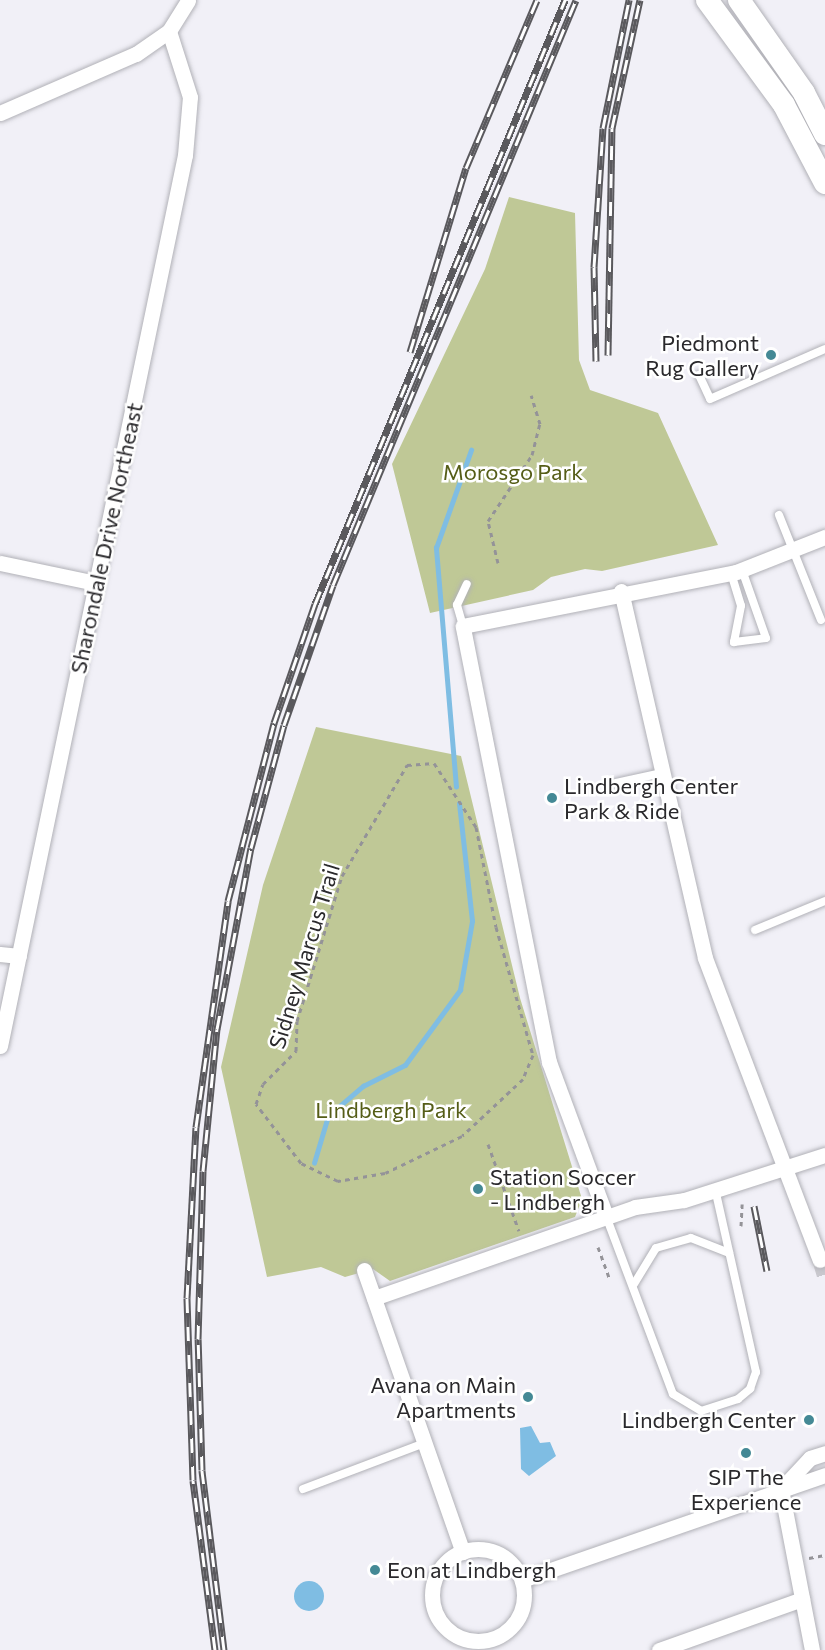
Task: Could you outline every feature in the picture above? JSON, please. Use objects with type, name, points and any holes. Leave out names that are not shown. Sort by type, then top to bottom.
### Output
[{"type":"main road","points":[[707,0],[784,105],[825,183]]},
{"type":"main road","points":[[739,0],[804,93],[825,134]]},
{"type":"street","points":[[0,113],[136,54],[169,32],[188,0]]},
{"type":"street","name":"Sharondale Drive Northeast","points":[[0,1046],[185,155],[190,97],[169,32]]},
{"type":"street","points":[[606,1216],[549,1062],[463,626],[621,591],[736,571],[825,537]]},
{"type":"street","points":[[0,563],[96,583]]},
{"type":"street","points":[[621,591],[705,958],[788,1167],[820,1260]]},
{"type":"street","points":[[0,954],[19,956]]},
{"type":"street","points":[[374,1298],[606,1216],[715,1190],[825,1155]]},
{"type":"street","points":[[364,1270],[463,1552]]},
{"type":"street","points":[[781,1489],[810,1458],[825,1453]]},
{"type":"street","points":[[522,1580],[825,1475]]},
{"type":"street","points":[[781,1489],[812,1650]]},
{"type":"street","points":[[492,1551],[505,1557],[522,1580],[525,1594],[517,1622],[496,1645],[465,1640],[447,1629],[434,1611],[437,1576],[463,1552],[492,1551]]},
{"type":"street","points":[[659,1650],[802,1599]]},
{"type":"lane","points":[[699,375],[710,399],[825,349]]},
{"type":"lane","points":[[779,515],[823,619],[825,630]]},
{"type":"lane","points":[[736,571],[766,638],[735,642],[741,606],[736,571]]},
{"type":"lane","points":[[463,626],[457,605],[467,584]]},
{"type":"lane","points":[[616,783],[662,773]]},
{"type":"lane","points":[[755,930],[825,901]]},
{"type":"lane","points":[[606,1216],[634,1284],[673,1394],[701,1411],[738,1399],[750,1389],[756,1372],[715,1190]]},
{"type":"lane","points":[[634,1284],[656,1248],[692,1238],[729,1253]]},
{"type":"lane","points":[[303,1488],[425,1443]]},
{"type":"path","points":[[498,563],[488,521],[532,455],[540,424],[531,395]]},
{"type":"path","name":"Sidney Marcus Trail","points":[[434,763],[476,827],[496,927],[533,1055],[523,1079],[462,1136],[358,1180],[320,1176],[301,1163],[256,1104],[263,1084],[296,1052],[297,1021],[342,876],[407,765],[434,763]]},
{"type":"path","points":[[488,1144],[519,1231]]},
{"type":"path","points":[[741,1226],[742,1204]]},
{"type":"path","points":[[598,1247],[610,1280]]},
{"type":"path","points":[[800,1559],[825,1555]]},
{"type":"green space","name":"Morosgo Park","points":[[509,197],[575,213],[579,360],[590,390],[658,413],[718,545],[602,571],[585,569],[551,577],[533,590],[430,613],[392,464],[485,269]]},
{"type":"green space","name":"Lindbergh Park","points":[[316,727],[461,756],[520,998],[582,1199],[575,1217],[390,1281],[373,1269],[345,1277],[321,1267],[267,1277],[221,1067],[263,885]]},
{"type":"water","points":[[531,1426],[540,1443],[550,1442],[556,1456],[529,1476],[521,1469],[520,1428]]},
{"type":"water","points":[[309,1581],[320,1585],[324,1596],[320,1607],[309,1611],[298,1607],[294,1596],[298,1585]]},
{"type":"waterway","points":[[456,787],[436,548],[471,450]]},
{"type":"waterway","points":[[314,1163],[328,1116],[363,1086],[405,1065],[460,990],[472,921],[459,804]]},
{"type":"tunnel","points":[[820,1260],[825,1277]]},
{"type":"railway","points":[[410,352],[466,168],[537,0]]},
{"type":"railway","points":[[215,1650],[193,1480],[187,1298],[196,1127],[228,901],[274,723],[315,604],[565,0]]},
{"type":"railway","points":[[224,1650],[202,1470],[198,1339],[203,1171],[217,1029],[251,848],[284,725],[333,585],[576,0]]},
{"type":"railway","points":[[596,361],[594,267],[603,128],[629,0]]},
{"type":"railway","points":[[608,355],[612,128],[640,0]]},
{"type":"railway","points":[[754,1206],[767,1271]]},
{"type":"place","name":"Piedmont Rug Gallery","points":[[771,355]]},
{"type":"place","name":"Lindbergh Center Park & Ride","points":[[552,798]]},
{"type":"place","name":"Station Soccer - Lindbergh","points":[[478,1189]]},
{"type":"place","name":"Avana on Main Apartments","points":[[528,1397]]},
{"type":"place","name":"Lindbergh Center","points":[[809,1420]]},
{"type":"place","name":"SIP The Experience","points":[[746,1453]]},
{"type":"place","name":"Eon at Lindbergh","points":[[375,1570]]}]
